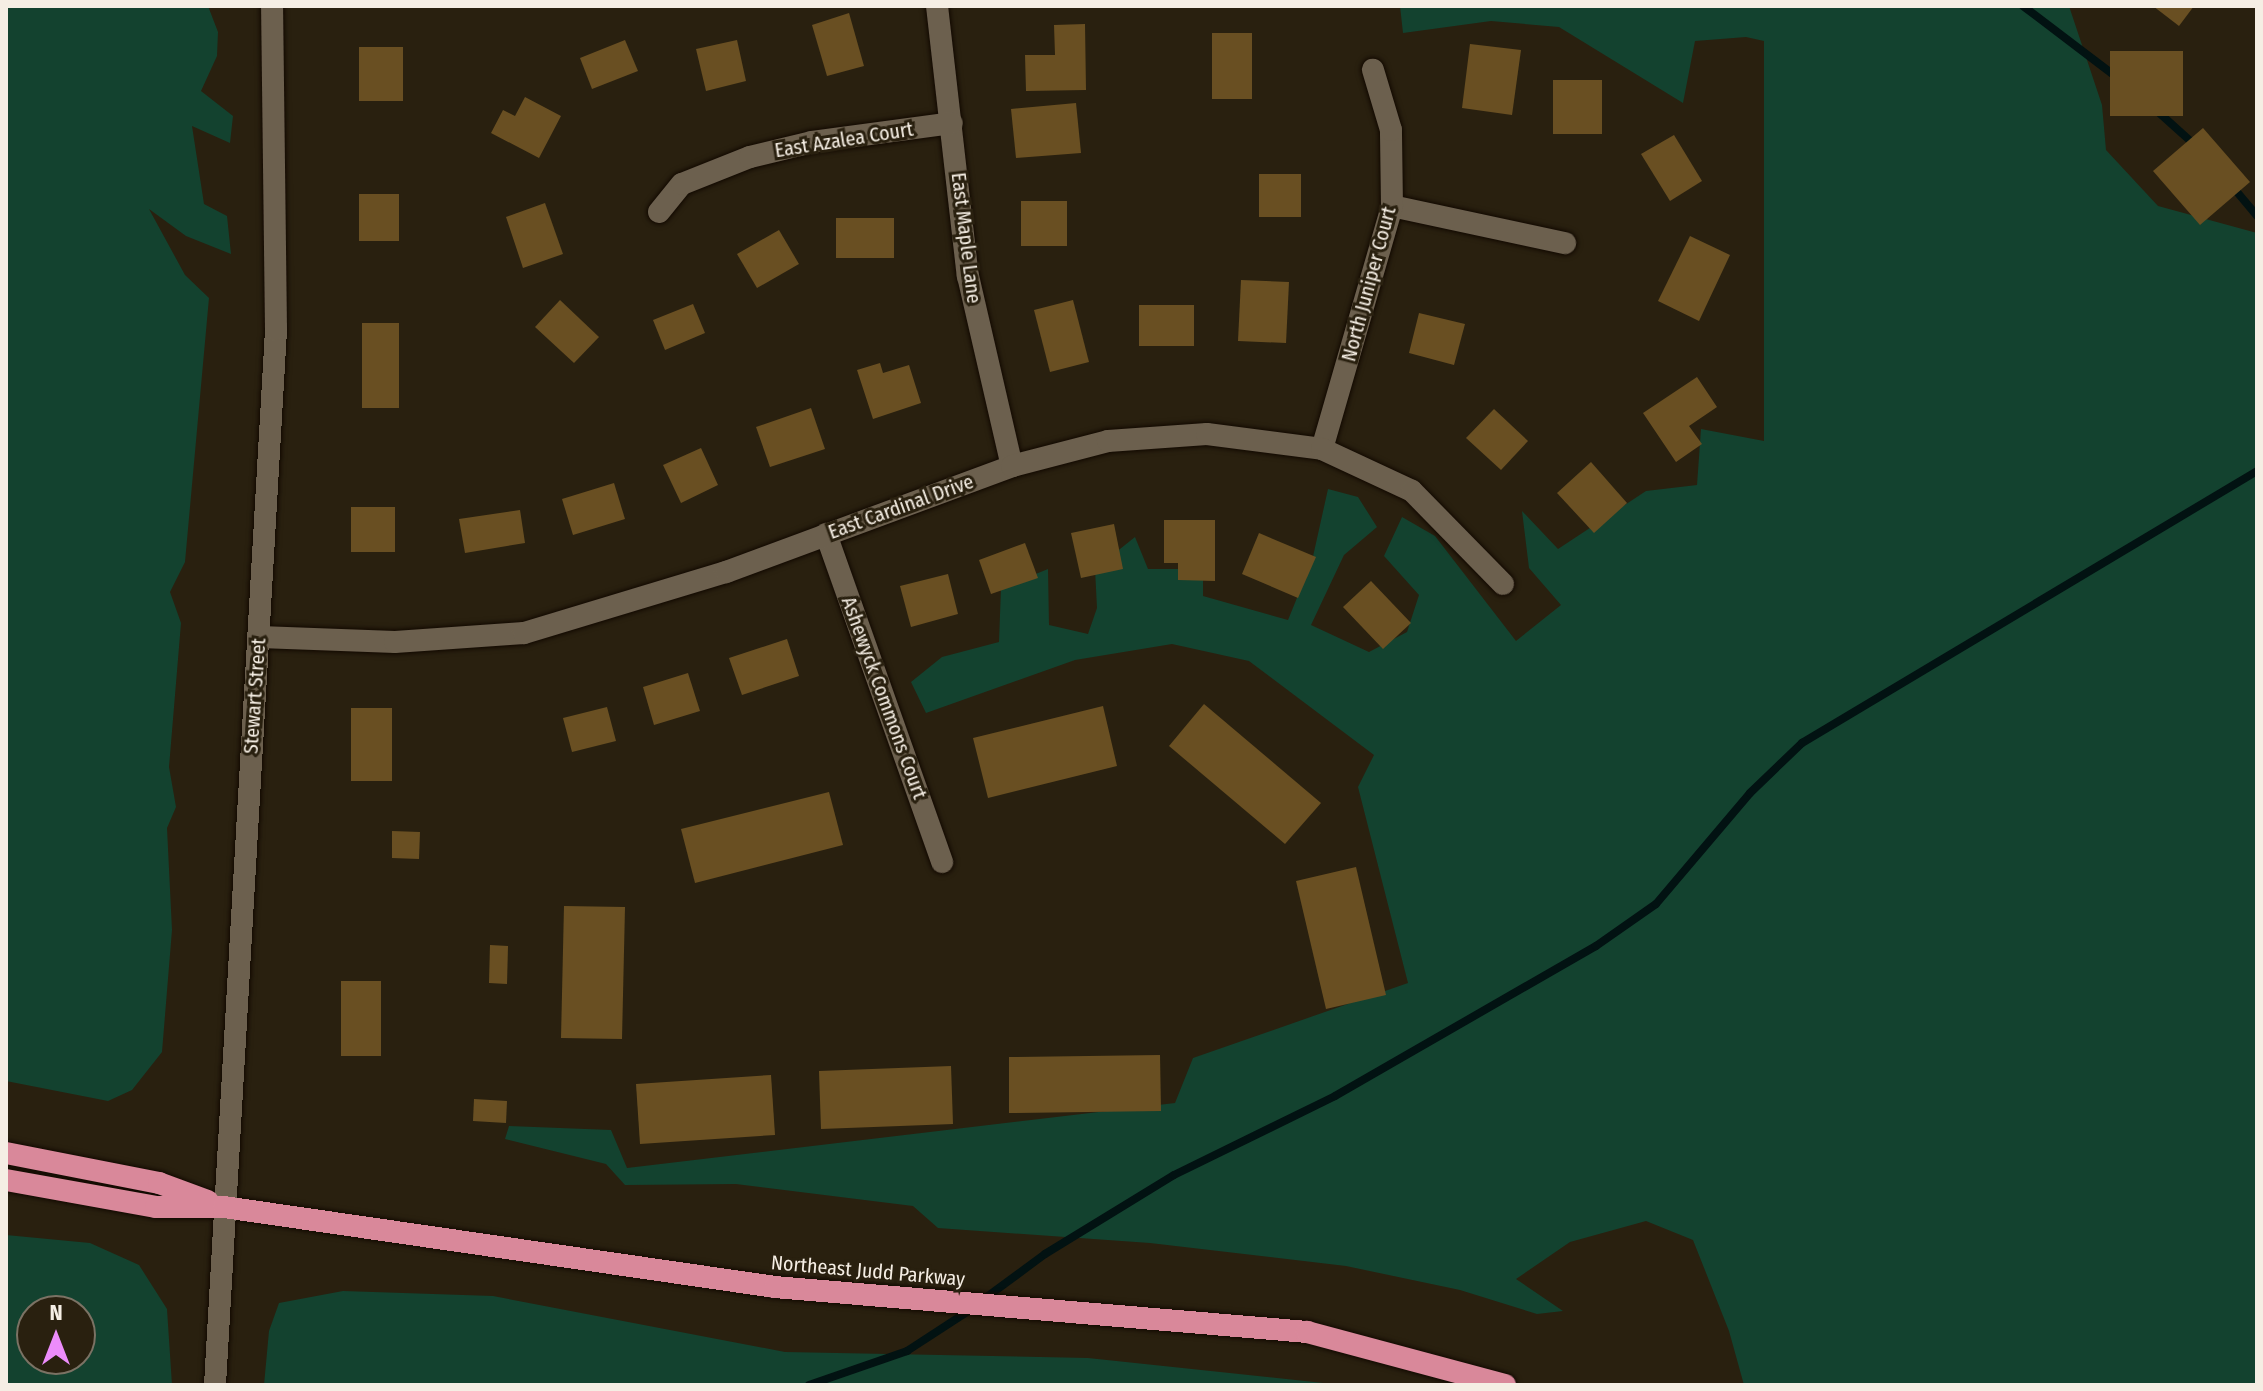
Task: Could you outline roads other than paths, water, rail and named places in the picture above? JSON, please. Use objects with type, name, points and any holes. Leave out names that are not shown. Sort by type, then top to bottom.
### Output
[{"type":"highway","name":"Northeast Judd Parkway","points":[[6,1153],[159,1183],[224,1207]]},
{"type":"highway","name":"Northeast Judd Parkway","points":[[6,1180],[156,1207],[224,1207],[775,1287],[1307,1332],[1467,1371],[1505,1385]]},
{"type":"street","name":"Stewart Street","points":[[215,1385],[276,329],[272,6]]},
{"type":"street","name":"East Maple Lane","points":[[937,6],[968,276],[1012,466]]},
{"type":"street","name":"North Juniper Court","points":[[1322,449],[1392,206],[1391,130],[1373,70]]},
{"type":"street","name":"East Azalea Court","points":[[659,212],[682,184],[750,157],[812,142],[952,123]]},
{"type":"street","points":[[1392,206],[1565,243]]},
{"type":"street","name":"East Cardinal Drive","points":[[260,637],[395,642],[524,633],[726,572],[1012,466],[1108,441],[1207,434],[1322,449],[1412,491],[1503,584]]},
{"type":"street","name":"Ashewyck Commons Court","points":[[826,534],[942,862]]},
{"type":"waterway","points":[[2023,6],[2118,78]]},
{"type":"waterway","points":[[2156,110],[2196,146]]},
{"type":"waterway","points":[[2232,186],[2257,216]]},
{"type":"waterway","points":[[984,1299],[1045,1254],[1174,1175],[1335,1096],[1596,946],[1656,904],[1750,793],[1802,743],[2257,471]]},
{"type":"waterway","points":[[809,1385],[907,1351],[970,1310]]}]
